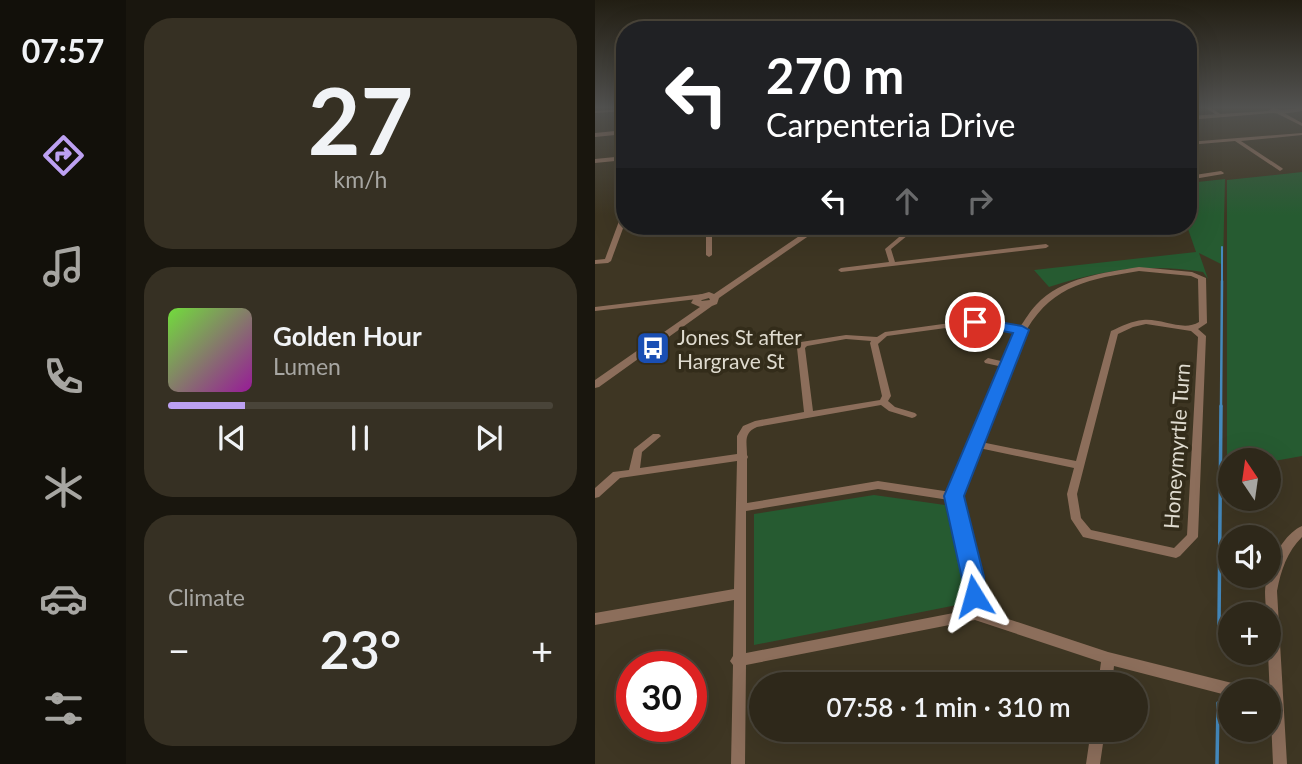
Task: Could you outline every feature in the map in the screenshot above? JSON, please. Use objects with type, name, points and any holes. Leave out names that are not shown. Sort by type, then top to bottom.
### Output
[{"type":"street","points":[[1242,144],[1280,169]]},
{"type":"street","points":[[595,161],[616,160]]},
{"type":"street","points":[[1197,177],[1221,173]]},
{"type":"street","points":[[595,262],[608,261],[618,235]]},
{"type":"street","points":[[709,235],[709,256]]},
{"type":"street","points":[[595,379],[800,235]]},
{"type":"street","points":[[595,385],[705,300],[805,235]]},
{"type":"street","points":[[893,265],[888,249],[905,235]]},
{"type":"street","points":[[841,270],[1045,246]]},
{"type":"street","points":[[975,614],[973,577],[954,496],[1022,330],[1040,305],[1066,286],[1096,276],[1139,270],[1192,274],[1202,278],[1203,323],[1193,329]]},
{"type":"street","points":[[595,309],[682,299],[705,300]]},
{"type":"street","points":[[975,322],[982,303]]},
{"type":"street","points":[[809,415],[801,348],[804,344],[846,337],[876,339],[885,334],[975,322],[1022,330]]},
{"type":"street","name":"Honeymyrtle Turn","points":[[1146,323],[1193,329],[1202,336],[1192,537],[1176,553],[1087,534],[1076,519],[1072,494],[1078,465],[1114,333],[1131,325],[1146,323]]},
{"type":"street","points":[[738,764],[737,661],[742,436],[746,428],[755,424],[883,402],[887,396],[874,343],[876,339]]},
{"type":"street","points":[[988,361],[1009,366]]},
{"type":"street","points":[[883,402],[892,409],[912,415]]},
{"type":"street","points":[[634,473],[638,451],[656,436]]},
{"type":"street","points":[[976,444],[1078,465]]},
{"type":"street","points":[[595,494],[617,475],[743,457]]},
{"type":"street","points":[[742,508],[878,485],[954,496]]},
{"type":"street","points":[[1272,679],[1271,591],[1276,564],[1290,541],[1302,530]]},
{"type":"street","points":[[595,619],[738,593]]},
{"type":"street","points":[[737,661],[975,614],[1108,658],[1218,687]]},
{"type":"street","points":[[1106,672],[1108,658]]},
{"type":"street","points":[[1093,764],[1096,742]]},
{"type":"street","points":[[1277,742],[1280,764]]},
{"type":"green space","points":[[1302,172],[1302,456],[1281,460],[1281,448],[1227,448],[1227,180]]},
{"type":"green space","points":[[1225,179],[1223,265],[1199,253],[1208,279],[1203,272],[1144,268],[1106,272],[1049,287],[1034,270],[1196,252],[1190,235],[1197,235],[1197,182]]},
{"type":"green space","points":[[874,495],[945,505],[962,579],[962,604],[754,645],[754,514]]},
{"type":"waterway","points":[[1222,247],[1222,281]]},
{"type":"waterway","points":[[1221,407],[1222,281]]},
{"type":"waterway","points":[[1219,602],[1221,406]]},
{"type":"waterway","points":[[1217,764],[1218,703]]},
{"type":"place","name":"Jones St after Hargrave St","points":[[653,348]]},
{"type":"route","points":[[974,596],[973,577],[954,496],[1022,330],[975,322]]}]
